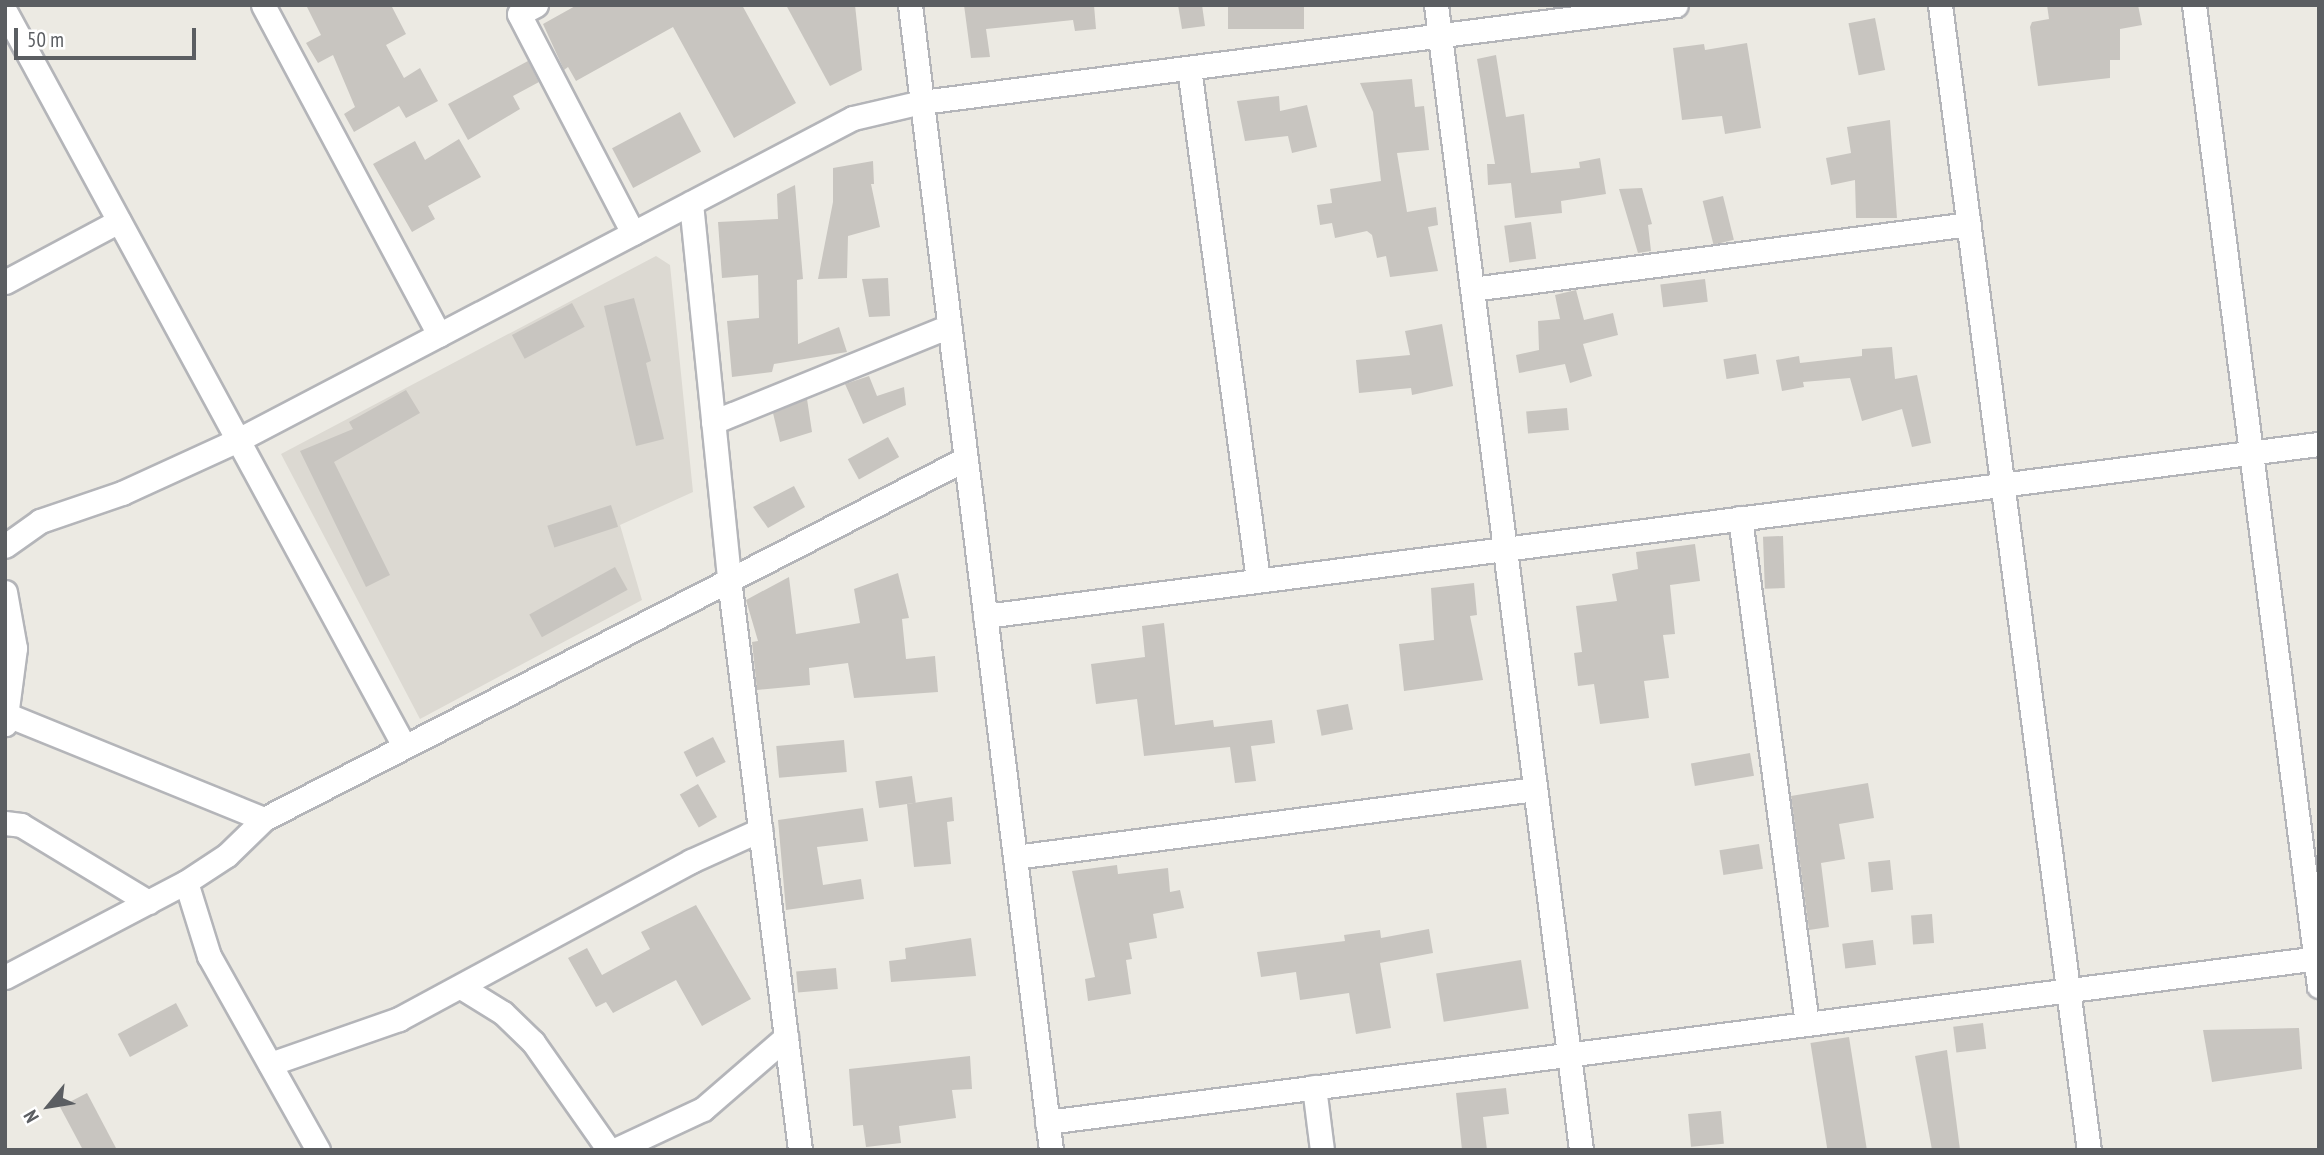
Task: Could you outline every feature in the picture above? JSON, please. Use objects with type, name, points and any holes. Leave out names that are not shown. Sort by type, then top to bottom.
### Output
[{"type":"street","points":[[263,5],[439,335]]},
{"type":"street","points":[[910,5],[1051,1150]]},
{"type":"street","points":[[1436,5],[1581,1150]]},
{"type":"street","points":[[5,546],[40,521],[121,493],[238,440],[691,203],[834,124],[922,102],[1674,5]]},
{"type":"street","points":[[1940,5],[2089,1150]]},
{"type":"street","points":[[2194,5],[2319,986]]},
{"type":"street","points":[[523,8],[633,233]]},
{"type":"street","points":[[5,11],[404,746]]},
{"type":"street","points":[[1189,68],[1258,580]]},
{"type":"street","points":[[691,203],[729,579],[800,1150]]},
{"type":"street","points":[[5,282],[119,221]]},
{"type":"street","points":[[1472,289],[1969,224]]},
{"type":"street","points":[[713,422],[949,326]]},
{"type":"street","points":[[985,616],[2319,444]]},
{"type":"street","points":[[5,977],[186,882],[227,855],[264,819],[965,459]]},
{"type":"street","points":[[1740,518],[1807,1024]]},
{"type":"street","points":[[5,592],[15,648],[6,718],[264,819]]},
{"type":"street","points":[[1014,858],[1535,789]]},
{"type":"street","points":[[5,823],[21,825],[148,902]]},
{"type":"street","points":[[270,1064],[399,1019],[691,861],[760,830]]},
{"type":"street","points":[[186,882],[209,956],[318,1150]]},
{"type":"street","points":[[1047,1122],[2317,958]]},
{"type":"street","points":[[461,987],[503,1013],[533,1042],[609,1150]]},
{"type":"street","points":[[615,1150],[702,1109],[786,1037]]},
{"type":"street","points":[[1314,1087],[1322,1150]]},
{"type":"shaded area","points":[[656,256],[670,265],[693,492],[620,525],[642,600],[420,719],[281,454]]},
{"type":"building","points":[[306,5],[391,5],[406,34],[386,45],[404,78],[420,68],[438,101],[406,118],[399,106],[354,132],[344,114],[355,107],[333,55],[318,63],[306,43],[321,35]]},
{"type":"building","points":[[577,5],[742,5],[796,103],[734,138],[673,27],[576,81],[568,67],[564,70],[543,24]]},
{"type":"building","points":[[786,5],[855,5],[862,70],[830,86]]},
{"type":"building","points":[[964,5],[1094,5],[1096,29],[1075,31],[1073,20],[986,29],[990,57],[971,58]]},
{"type":"building","points":[[1178,5],[1202,5],[1205,26],[1182,29]]},
{"type":"building","points":[[1228,5],[1304,5],[1304,29],[1228,29]]},
{"type":"building","points":[[2047,5],[2138,5],[2142,25],[2120,29],[2120,60],[2110,60],[2110,78],[2038,86],[2030,27],[2032,22],[2049,19]]},
{"type":"building","points":[[1875,18],[1885,70],[1859,75],[1848,23]]},
{"type":"building","points":[[1747,43],[1761,128],[1725,134],[1722,116],[1682,120],[1673,48],[1704,44],[1705,50]]},
{"type":"building","points":[[1496,55],[1506,117],[1524,114],[1531,173],[1580,168],[1579,162],[1600,158],[1606,194],[1561,201],[1562,213],[1515,218],[1511,183],[1488,185],[1487,164],[1495,164],[1477,59]]},
{"type":"building","points":[[528,61],[539,82],[513,96],[520,109],[468,140],[448,104]]},
{"type":"building","points":[[1412,79],[1415,107],[1424,106],[1429,150],[1397,153],[1407,212],[1436,207],[1438,225],[1428,227],[1438,271],[1390,277],[1386,256],[1377,258],[1372,235],[1367,231],[1335,238],[1332,223],[1320,225],[1317,205],[1332,203],[1330,189],[1381,181],[1373,112],[1360,83]]},
{"type":"building","points":[[1279,96],[1280,111],[1307,105],[1317,147],[1292,153],[1288,136],[1245,141],[1237,101]]},
{"type":"building","points":[[680,112],[701,152],[633,188],[612,148]]},
{"type":"building","points":[[1890,120],[1897,218],[1856,218],[1855,180],[1831,185],[1826,158],[1851,153],[1847,127]]},
{"type":"building","points":[[459,139],[481,177],[428,206],[435,219],[412,232],[373,164],[415,141],[425,160]]},
{"type":"building","points":[[873,161],[874,184],[871,184],[880,227],[848,236],[847,278],[818,279],[833,202],[833,168]]},
{"type":"building","points":[[795,185],[803,279],[797,280],[798,344],[839,327],[847,352],[774,364],[772,372],[732,377],[727,321],[759,318],[758,275],[722,278],[718,222],[778,219],[777,194]]},
{"type":"building","points":[[1642,188],[1652,224],[1648,225],[1651,251],[1638,253],[1619,189]]},
{"type":"building","points":[[1723,196],[1734,240],[1714,245],[1703,201]]},
{"type":"building","points":[[1531,222],[1536,259],[1509,262],[1504,226]]},
{"type":"building","points":[[888,278],[890,316],[869,317],[862,279]]},
{"type":"building","points":[[1705,279],[1708,302],[1663,307],[1660,284]]},
{"type":"building","points":[[1576,290],[1584,320],[1613,313],[1618,335],[1583,344],[1592,376],[1570,383],[1565,364],[1519,373],[1516,355],[1539,350],[1538,321],[1560,319],[1555,295]]},
{"type":"building","points":[[634,298],[651,361],[646,363],[664,439],[636,446],[604,306]]},
{"type":"building","points":[[572,303],[585,327],[525,359],[512,335]]},
{"type":"building","points":[[1442,324],[1453,386],[1412,395],[1411,388],[1359,393],[1356,360],[1410,355],[1405,331]]},
{"type":"building","points":[[1892,347],[1895,379],[1917,375],[1931,443],[1912,447],[1902,409],[1862,421],[1850,378],[1803,382],[1804,387],[1782,391],[1776,360],[1799,356],[1800,363],[1862,356],[1862,349]]},
{"type":"building","points":[[1756,354],[1759,374],[1727,379],[1723,359]]},
{"type":"building","points":[[869,376],[877,396],[904,387],[906,405],[863,424],[845,384]]},
{"type":"building","points":[[406,390],[420,413],[334,462],[390,575],[366,587],[300,451],[353,429],[349,422]]},
{"type":"building","points":[[807,399],[812,432],[780,442],[773,413]]},
{"type":"building","points":[[1567,408],[1569,430],[1528,433],[1526,412]]},
{"type":"building","points":[[888,437],[899,457],[859,479],[848,459]]},
{"type":"building","points":[[794,486],[805,507],[768,528],[753,507]]},
{"type":"building","points":[[611,505],[618,527],[554,548],[547,526]]},
{"type":"building","points":[[1783,536],[1785,588],[1765,589],[1763,537]]},
{"type":"building","points":[[1695,544],[1700,581],[1670,585],[1675,634],[1663,635],[1669,678],[1644,681],[1649,718],[1600,724],[1594,684],[1578,686],[1574,653],[1582,652],[1576,606],[1617,601],[1612,574],[1638,569],[1636,552]]},
{"type":"building","points":[[615,567],[628,590],[542,637],[529,615]]},
{"type":"building","points":[[898,573],[909,618],[902,619],[906,659],[935,656],[938,692],[854,698],[848,663],[809,668],[810,685],[757,690],[752,642],[758,641],[746,600],[789,577],[796,634],[860,623],[854,589]]},
{"type":"building","points":[[1474,583],[1477,615],[1470,616],[1483,680],[1404,691],[1399,644],[1434,640],[1431,588]]},
{"type":"building","points":[[1164,623],[1175,725],[1213,720],[1214,727],[1272,720],[1275,743],[1251,746],[1256,781],[1235,783],[1230,747],[1144,756],[1137,699],[1096,704],[1091,664],[1145,657],[1142,626]]},
{"type":"building","points":[[1348,704],[1353,730],[1322,736],[1317,710]]},
{"type":"building","points":[[713,737],[726,762],[696,777],[684,752]]},
{"type":"building","points":[[844,740],[847,772],[779,778],[776,746]]},
{"type":"building","points":[[1750,753],[1754,776],[1695,786],[1691,763]]},
{"type":"building","points":[[912,776],[916,803],[879,808],[875,781]]},
{"type":"building","points":[[1868,783],[1874,818],[1839,824],[1845,859],[1821,863],[1829,927],[1809,930],[1791,796]]},
{"type":"building","points":[[698,784],[717,817],[699,827],[680,794]]},
{"type":"building","points":[[952,797],[954,821],[947,822],[951,864],[914,867],[907,804]]},
{"type":"building","points":[[863,808],[868,841],[817,847],[823,885],[861,879],[864,899],[786,910],[778,820]]},
{"type":"building","points":[[1759,844],[1763,869],[1723,875],[1719,850]]},
{"type":"building","points":[[1890,860],[1893,890],[1871,892],[1868,862]]},
{"type":"building","points":[[1117,865],[1118,874],[1168,868],[1170,892],[1180,890],[1184,908],[1153,914],[1157,938],[1129,943],[1132,959],[1126,960],[1131,994],[1088,1001],[1085,979],[1095,977],[1072,871]]},
{"type":"building","points":[[696,905],[751,999],[702,1026],[676,980],[613,1013],[606,1002],[596,1007],[568,958],[587,948],[602,975],[650,949],[641,932]]},
{"type":"building","points":[[1932,914],[1934,943],[1913,944],[1911,915]]},
{"type":"building","points":[[1429,929],[1433,953],[1380,963],[1391,1028],[1356,1034],[1349,993],[1300,1000],[1296,972],[1261,977],[1257,952],[1345,941],[1344,935],[1380,930],[1381,938]]},
{"type":"building","points":[[971,938],[976,976],[891,982],[889,961],[906,959],[905,948]]},
{"type":"building","points":[[1873,940],[1876,965],[1845,969],[1842,944]]},
{"type":"building","points":[[1521,960],[1529,1008],[1444,1022],[1436,973]]},
{"type":"building","points":[[836,968],[838,989],[798,992],[796,971]]},
{"type":"building","points":[[176,1003],[188,1026],[130,1057],[118,1034]]},
{"type":"building","points":[[1983,1023],[1986,1049],[1956,1052],[1953,1027]]},
{"type":"building","points":[[2299,1028],[2302,1069],[2212,1082],[2203,1030]]},
{"type":"building","points":[[1849,1037],[1867,1150],[1827,1150],[1810,1043]]},
{"type":"building","points":[[1947,1050],[1960,1150],[1932,1150],[1915,1056]]},
{"type":"building","points":[[970,1056],[972,1089],[952,1090],[956,1118],[899,1126],[901,1143],[866,1147],[863,1125],[853,1126],[849,1069]]},
{"type":"building","points":[[1506,1088],[1509,1114],[1483,1117],[1487,1150],[1462,1150],[1456,1093]]},
{"type":"building","points":[[87,1093],[117,1150],[83,1150],[60,1107]]},
{"type":"building","points":[[1721,1111],[1724,1144],[1691,1147],[1688,1114]]}]
